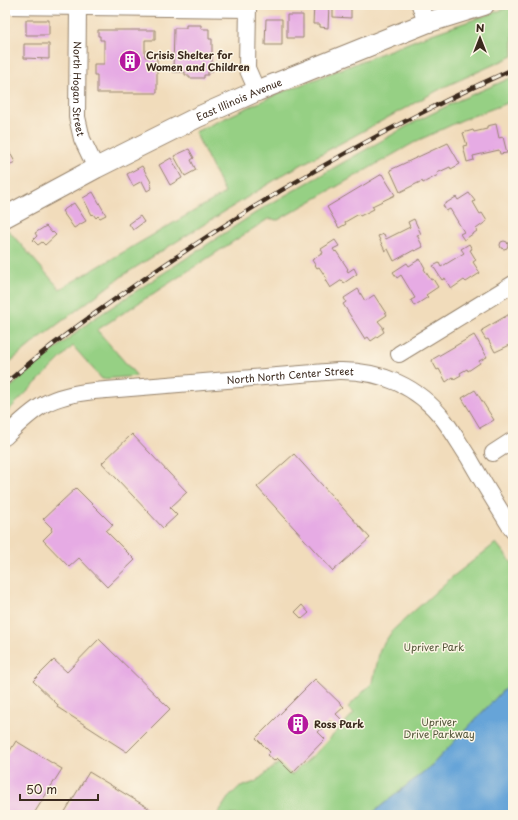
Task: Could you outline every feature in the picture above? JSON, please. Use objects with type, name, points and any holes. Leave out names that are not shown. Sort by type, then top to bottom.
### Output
[{"type":"main road","name":"East Illinois Avenue","points":[[5,218],[96,168],[198,117],[423,14],[484,5]]},
{"type":"street","points":[[5,6],[248,7],[247,68],[257,91]]},
{"type":"street","name":"North Hogan Street","points":[[78,6],[77,117],[82,139],[96,168]]},
{"type":"street","points":[[399,354],[513,284]]},
{"type":"street","name":"North North Center Street","points":[[5,437],[36,408],[52,400],[71,394],[338,370],[368,373],[391,379],[405,385],[433,407],[447,424],[513,531]]},
{"type":"street","points":[[493,452],[513,440]]},
{"type":"green space","points":[[513,6],[513,56],[444,87],[286,173],[125,274],[38,339],[5,366],[5,309],[8,279],[5,257],[5,235],[8,230],[60,289],[225,193],[195,132],[275,95],[426,36]]},
{"type":"green space","points":[[513,77],[513,101],[462,120],[417,141],[278,220],[268,219],[97,330],[137,376],[102,379],[73,346],[6,413],[12,419],[5,425],[5,392],[92,320],[263,208],[411,124],[457,101]]},
{"type":"green space","name":"Upriver Park","points":[[496,543],[513,564],[513,680],[432,765],[370,815],[217,815],[228,798],[238,788],[255,782],[279,763],[291,775],[317,752],[354,713],[348,707],[373,682],[380,649],[393,630],[451,578]]},
{"type":"water","points":[[513,680],[513,815],[370,815],[432,765]]},
{"type":"building","points":[[314,5],[329,5],[328,28],[320,27],[320,24],[313,24]]},
{"type":"building","points":[[333,5],[351,5],[351,18],[333,17]]},
{"type":"building","points":[[287,15],[303,15],[303,38],[287,38]]},
{"type":"building","points":[[266,19],[282,19],[282,45],[265,45]]},
{"type":"building","points":[[26,20],[49,20],[49,35],[26,35]]},
{"type":"building","points":[[186,25],[201,25],[201,29],[209,29],[209,39],[212,39],[212,72],[208,72],[208,75],[204,75],[204,78],[189,78],[189,75],[185,75],[185,72],[173,72],[174,28],[186,28]]},
{"type":"building","name":"Crisis Shelter for Women and Children","points":[[98,30],[155,30],[155,40],[145,40],[145,57],[157,57],[157,93],[97,93],[97,75],[94,75],[94,64],[104,64],[104,40],[100,40]]},
{"type":"building","points":[[24,44],[49,44],[49,59],[24,58]]},
{"type":"building","points":[[496,124],[499,138],[503,137],[507,153],[500,154],[499,150],[473,156],[474,160],[467,162],[463,146],[467,145],[463,133],[473,130],[474,132],[487,129],[487,126]]},
{"type":"building","points":[[448,143],[460,164],[451,169],[450,167],[437,173],[438,175],[423,183],[422,181],[400,192],[390,170]]},
{"type":"building","points":[[5,144],[15,162],[5,167]]},
{"type":"building","points":[[189,149],[194,158],[191,160],[196,170],[185,176],[174,156]]},
{"type":"building","points":[[171,158],[182,178],[170,185],[159,165]]},
{"type":"building","points":[[142,166],[151,182],[152,188],[147,191],[142,181],[133,186],[127,174]]},
{"type":"building","points":[[382,174],[395,195],[372,206],[374,209],[360,216],[359,214],[345,222],[346,224],[339,228],[327,207]]},
{"type":"building","points":[[93,192],[106,215],[100,218],[98,216],[96,218],[93,214],[92,215],[83,198]]},
{"type":"building","points":[[469,193],[475,201],[473,202],[480,214],[482,213],[487,221],[476,229],[477,231],[464,240],[460,234],[464,232],[450,209],[446,211],[443,205],[456,197],[458,200]]},
{"type":"building","points":[[74,203],[86,221],[74,228],[62,211]]},
{"type":"building","points":[[140,216],[144,222],[133,230],[129,224]]},
{"type":"building","points":[[414,219],[421,234],[417,235],[423,247],[415,251],[414,250],[394,261],[388,249],[385,251],[378,236],[384,234],[386,239],[410,227],[408,222]]},
{"type":"building","points":[[46,226],[56,235],[45,245],[42,242],[38,245],[33,240],[37,236],[35,233]]},
{"type":"building","points":[[335,240],[339,246],[333,249],[348,269],[348,272],[354,268],[357,274],[344,283],[342,280],[330,288],[325,280],[327,279],[312,260],[323,253],[321,249]]},
{"type":"building","points":[[504,241],[507,242],[507,248],[504,249],[501,248],[500,245],[501,242]]},
{"type":"building","points":[[469,244],[472,249],[470,250],[476,260],[473,262],[480,273],[466,282],[464,280],[451,289],[445,278],[442,280],[433,266],[439,263],[441,267],[464,253],[461,249]]},
{"type":"building","points":[[420,259],[431,280],[433,279],[438,287],[426,295],[428,297],[414,306],[411,300],[415,298],[401,275],[397,278],[393,272],[407,263],[409,266]]},
{"type":"building","points":[[358,289],[365,301],[374,295],[387,315],[378,321],[384,328],[382,328],[384,332],[371,341],[368,337],[365,339],[343,304],[346,302],[344,298]]},
{"type":"building","points":[[513,312],[513,341],[509,343],[510,345],[495,352],[488,339],[486,340],[481,332]]},
{"type":"building","points":[[474,335],[487,357],[479,361],[480,363],[468,371],[467,369],[460,373],[461,375],[454,379],[453,377],[446,382],[439,369],[437,370],[432,361],[433,359]]},
{"type":"building","points":[[475,390],[494,420],[480,428],[462,398]]},
{"type":"building","points":[[132,434],[187,492],[170,508],[177,515],[163,528],[102,463]]},
{"type":"building","points":[[294,454],[370,538],[333,571],[257,487]]},
{"type":"building","points":[[76,488],[113,525],[106,531],[135,560],[107,587],[79,558],[69,567],[43,540],[52,531],[52,528],[43,519]]},
{"type":"building","points":[[302,605],[309,613],[302,619],[295,612]]},
{"type":"building","points":[[99,639],[170,709],[127,752],[57,707],[58,705],[33,681],[54,660],[67,672]]},
{"type":"building","name":"Ross Park","points":[[315,679],[344,707],[336,714],[343,721],[337,727],[330,721],[318,732],[325,739],[292,773],[277,758],[274,761],[267,755],[270,752],[256,738]]},
{"type":"building","points":[[16,741],[62,769],[33,815],[5,815],[5,759]]},
{"type":"building","points":[[89,772],[160,815],[63,815]]},
{"type":"railway","points":[[5,384],[53,344],[87,319],[228,223],[321,167],[368,141],[513,69]]},
{"type":"place","name":"Crisis Shelter for Women and Children","points":[[130,61]]},
{"type":"place","name":"Ross Park","points":[[298,724]]},
{"type":"park label","name":"Upriver Drive Parkway","points":[[439,728]]}]
